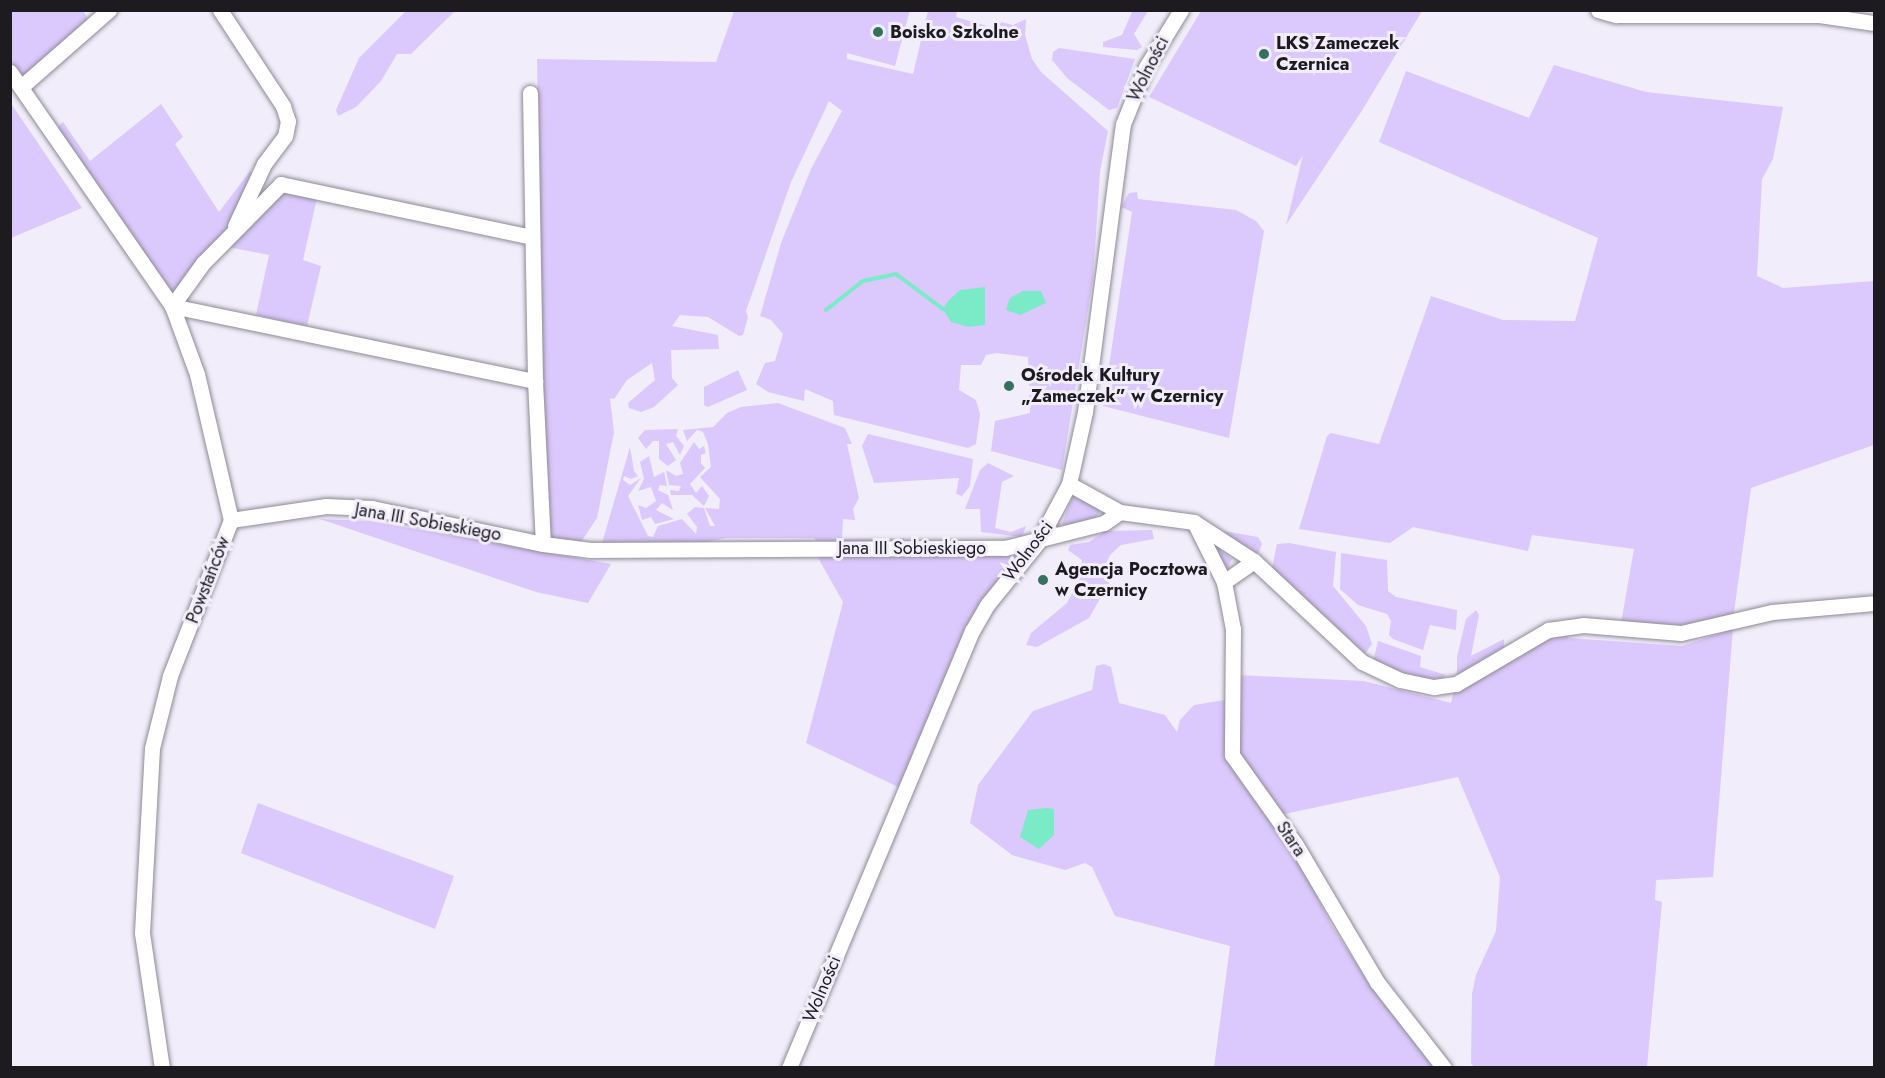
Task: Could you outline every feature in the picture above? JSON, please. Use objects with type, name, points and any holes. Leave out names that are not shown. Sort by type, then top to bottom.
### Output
[{"type":"street","points":[[21,87],[109,10]]},
{"type":"street","points":[[220,10],[287,115],[285,136],[264,164],[230,236]]},
{"type":"street","name":"Wolności","points":[[789,1068],[972,631],[987,605],[1038,542],[1069,484],[1085,412],[1124,124],[1146,67],[1181,10]]},
{"type":"street","points":[[1599,10],[1616,15],[1819,15],[1875,23]]},
{"type":"street","name":"Powstańców","points":[[10,72],[172,306],[197,374],[231,520],[170,676],[152,748],[142,933],[162,1068]]},
{"type":"street","points":[[530,93],[535,381],[543,544]]},
{"type":"street","points":[[264,164],[281,184],[532,237]]},
{"type":"street","points":[[281,184],[203,263],[172,306],[535,381]]},
{"type":"street","points":[[1069,484],[1120,512],[1194,522],[1254,561],[1362,662],[1400,680],[1434,687],[1456,684],[1548,630],[1583,625],[1681,633],[1772,612],[1875,603]]},
{"type":"street","name":"Jana III Sobieskiego","points":[[231,520],[326,506],[372,508],[543,544],[591,550],[1005,548],[1038,542],[1104,524],[1120,512]]},
{"type":"street","name":"Stara","points":[[1194,522],[1224,582],[1233,629],[1232,755],[1296,845],[1377,982],[1444,1068]]},
{"type":"street","points":[[1224,582],[1254,561]]},
{"type":"shaded area","points":[[910,10],[895,66],[847,53],[847,59],[913,74],[928,11],[957,11],[956,17],[998,29],[1001,22],[1013,25],[1026,19],[1025,35],[1032,59],[1041,72],[1108,131],[1100,172],[1093,279],[1062,470],[991,451],[995,421],[1030,413],[1028,357],[997,353],[986,355],[981,365],[961,365],[959,390],[976,400],[980,414],[976,444],[968,448],[834,415],[833,401],[805,389],[804,401],[768,392],[756,384],[765,363],[775,361],[783,334],[771,320],[760,316],[781,243],[811,169],[842,111],[829,101],[791,182],[746,311],[748,317],[743,335],[739,336],[708,317],[680,315],[672,326],[718,335],[719,349],[671,350],[672,378],[678,385],[654,407],[641,412],[629,408],[628,403],[655,380],[652,363],[627,380],[614,399],[610,398],[614,432],[597,518],[581,542],[551,539],[542,375],[537,59],[716,62],[734,11]]},
{"type":"shaded area","points":[[1133,10],[1148,11],[1134,34],[1142,47],[1137,50],[1103,47],[1103,42],[1122,35]]},
{"type":"shaded area","points":[[10,11],[83,11],[90,22],[22,81],[11,64]]},
{"type":"shaded area","points":[[406,11],[455,11],[411,54],[397,54],[381,81],[356,107],[338,116],[336,110],[359,58]]},
{"type":"shaded area","name":"LKS Zameczek Czernica","points":[[1201,11],[1422,11],[1363,109],[1286,225],[1303,155],[1296,166],[1149,97]]},
{"type":"shaded area","points":[[1059,48],[1135,59],[1117,108],[1109,110],[1067,78],[1052,60],[1053,52]]},
{"type":"shaded area","points":[[1554,65],[1646,92],[1783,107],[1773,159],[1762,179],[1757,276],[1783,288],[1874,281],[1874,445],[1751,488],[1733,620],[1681,633],[1620,629],[1634,549],[1532,535],[1528,551],[1413,527],[1390,543],[1299,529],[1327,436],[1331,433],[1379,444],[1431,296],[1503,320],[1575,321],[1598,238],[1379,142],[1406,71],[1529,118]]},
{"type":"shaded area","points":[[10,102],[82,208],[11,238],[10,238]]},
{"type":"shaded area","points":[[161,104],[183,137],[175,144],[219,212],[250,171],[253,175],[226,232],[171,296],[55,129],[63,122],[90,161]]},
{"type":"shaded area","points":[[281,192],[317,198],[303,260],[321,266],[307,326],[256,315],[269,255],[228,247]]},
{"type":"shaded area","points":[[1137,192],[1138,199],[1236,210],[1256,221],[1264,231],[1229,438],[1103,406],[1132,212],[1121,207],[1129,193]]},
{"type":"shaded area","points":[[985,287],[985,325],[969,327],[951,322],[943,309],[949,300],[960,290]]},
{"type":"shaded area","points":[[1023,291],[1041,291],[1046,303],[1020,315],[1006,310],[1010,298]]},
{"type":"shaded area","points":[[738,370],[747,390],[708,407],[704,405],[704,387]]},
{"type":"shaded area","points":[[778,403],[845,428],[852,444],[847,444],[859,498],[853,509],[855,520],[843,519],[842,539],[904,538],[904,546],[821,545],[814,538],[726,538],[696,544],[602,543],[630,447],[634,471],[638,476],[631,479],[624,476],[623,480],[630,485],[641,478],[628,496],[648,536],[653,537],[658,526],[682,519],[696,534],[697,527],[687,514],[695,507],[704,508],[710,526],[715,526],[705,508],[719,509],[720,499],[700,477],[711,467],[708,444],[703,432],[697,430],[687,441],[683,430],[713,427],[727,413],[741,407]]},
{"type":"shaded area","points":[[678,429],[676,436],[684,446],[680,455],[673,442],[666,444],[676,460],[668,466],[659,459],[659,441],[653,441],[646,449],[638,438],[645,430]]},
{"type":"shaded area","points":[[868,434],[973,459],[970,486],[962,496],[956,494],[959,478],[874,483],[862,446]]},
{"type":"shaded area","points":[[694,442],[699,449],[704,446],[706,453],[701,455],[701,463],[705,468],[690,484],[696,493],[702,486],[709,496],[704,506],[692,495],[671,495],[670,490],[679,491],[681,486],[669,485],[666,470],[676,476],[683,474],[680,463]]},
{"type":"shaded area","points":[[649,456],[654,477],[664,472],[667,486],[660,485],[658,490],[668,495],[673,510],[662,503],[656,510],[674,519],[655,524],[651,517],[642,520],[638,505],[646,508],[656,501],[651,487],[638,491],[644,479],[640,462]]},
{"type":"shaded area","points":[[988,463],[1014,476],[1002,482],[995,528],[1011,532],[1026,526],[1022,537],[981,532],[980,509],[965,509],[980,470]]},
{"type":"shaded area","points":[[1078,495],[1099,506],[1100,512],[1095,518],[1071,526],[1062,524],[1072,497]]},
{"type":"shaded area","points":[[320,519],[370,521],[611,564],[588,603],[536,592]]},
{"type":"shaded area","points":[[1152,530],[1154,539],[1121,545],[1110,555],[1104,568],[1109,583],[1089,618],[1037,647],[1026,645],[1031,633],[1067,603],[1080,578],[1082,560],[1068,550],[1070,545],[1089,542],[1105,531]]},
{"type":"shaded area","points":[[1224,531],[1258,537],[1262,544],[1259,552],[1254,554],[1223,536]]},
{"type":"shaded area","points":[[1289,543],[1336,552],[1333,586],[1366,626],[1372,644],[1365,654],[1272,568],[1277,544]]},
{"type":"shaded area","points":[[1217,548],[1232,559],[1227,569],[1222,565]]},
{"type":"shaded area","points":[[1341,553],[1387,560],[1388,591],[1396,597],[1457,610],[1456,630],[1430,625],[1423,650],[1393,639],[1389,635],[1391,621],[1387,614],[1358,605],[1340,589]]},
{"type":"shaded area","points":[[816,554],[1009,554],[1011,559],[898,787],[806,743],[843,602]]},
{"type":"shaded area","points":[[1476,610],[1479,615],[1471,656],[1504,639],[1504,648],[1457,677],[1457,657],[1466,619]]},
{"type":"shaded area","points":[[1733,629],[1713,877],[1656,880],[1655,900],[1662,902],[1647,1067],[1474,1067],[1471,1063],[1472,994],[1476,975],[1496,931],[1500,877],[1458,777],[1280,815],[1238,755],[1237,675],[1364,681],[1451,703],[1454,690],[1537,639],[1569,633],[1568,638],[1682,646]]},
{"type":"shaded area","points":[[1378,641],[1421,656],[1420,667],[1446,675],[1439,681],[1399,673],[1373,662]]},
{"type":"shaded area","points":[[1104,664],[1111,667],[1119,703],[1165,715],[1177,732],[1180,720],[1194,705],[1225,700],[1227,755],[1293,850],[1332,926],[1364,975],[1437,1067],[1214,1067],[1230,946],[1115,916],[1092,867],[1085,863],[1065,870],[1012,855],[970,823],[978,785],[1033,711],[1092,690],[1096,666]]},
{"type":"shaded area","points":[[258,803],[454,876],[435,929],[241,853]]},
{"type":"shaded area","points":[[1054,809],[1054,835],[1039,849],[1020,837],[1028,810]]},
{"type":"waterway","points":[[826,310],[863,281],[896,274],[943,309]]},
{"type":"place","name":"Boisko Szkolne","points":[[878,32]]},
{"type":"place","name":"LKS Zameczek Czernica","points":[[1264,54]]},
{"type":"place","name":"Ośrodek Kultury „Zameczek” w Czernicy","points":[[1009,386]]},
{"type":"place","name":"Agencja Pocztowa w Czernicy","points":[[1043,580]]}]
